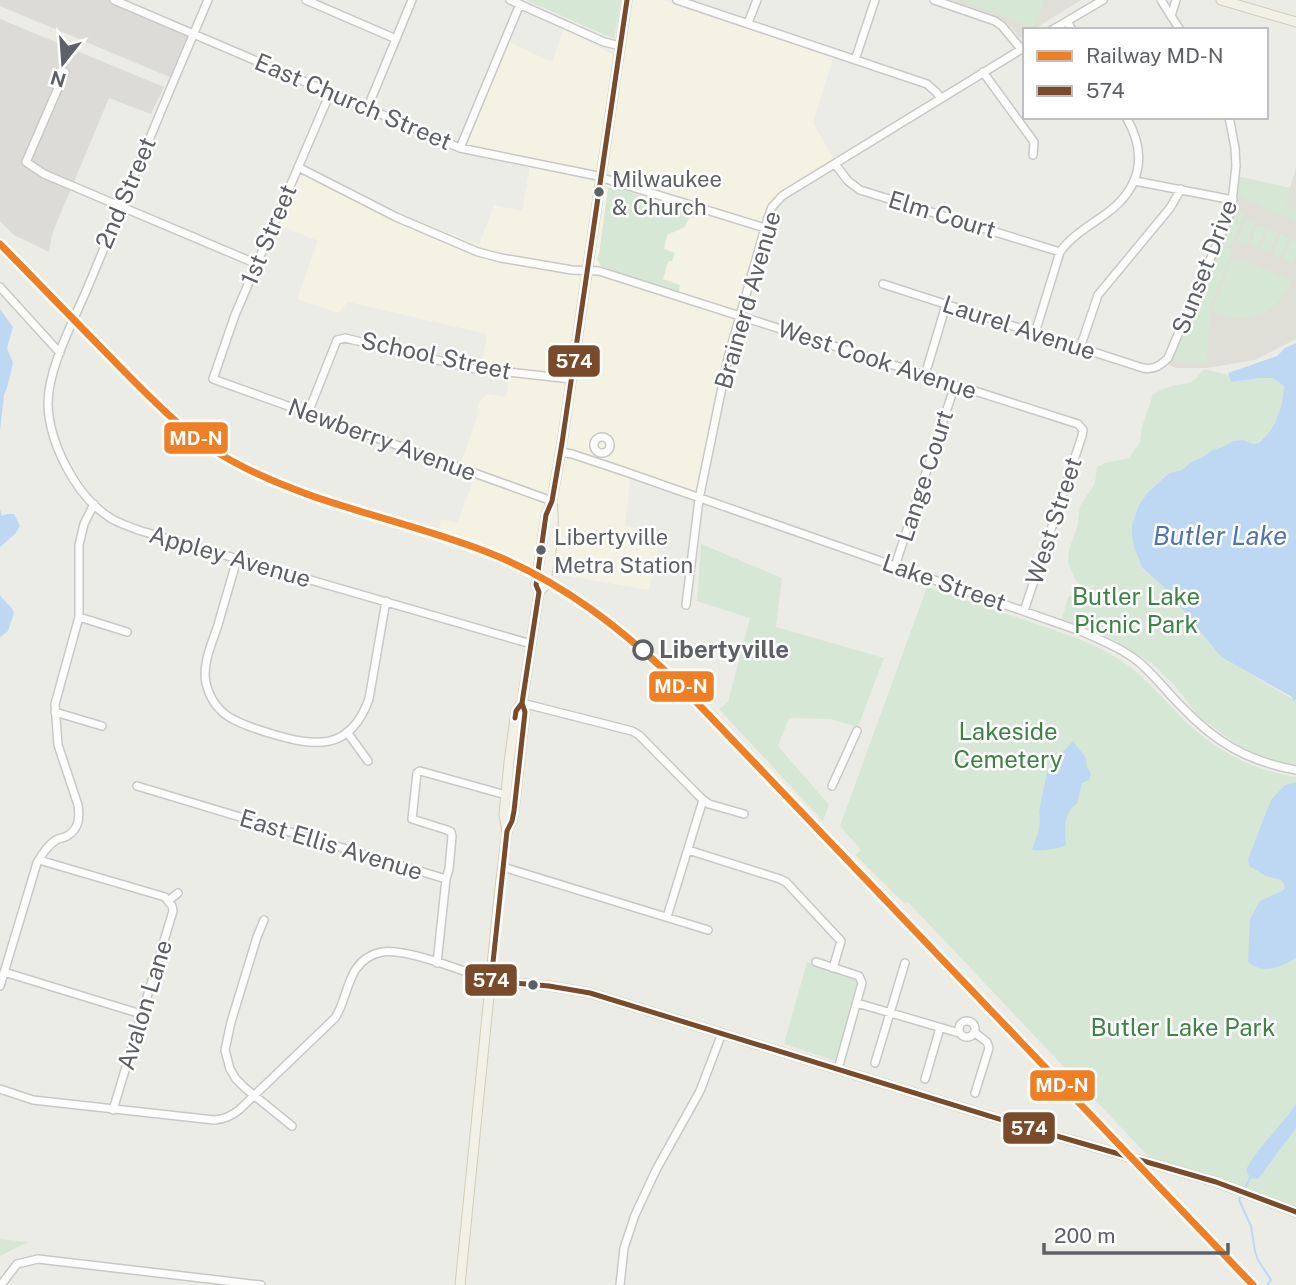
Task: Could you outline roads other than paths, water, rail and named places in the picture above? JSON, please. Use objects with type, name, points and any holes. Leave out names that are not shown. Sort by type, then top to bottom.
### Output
[{"type":"main road","points":[[507,831],[512,821],[525,712],[522,704],[539,592],[545,586],[548,572],[554,517],[552,500],[627,0]]},
{"type":"main road","points":[[1221,0],[1296,22]]},
{"type":"main road","points":[[460,1285],[507,831],[504,816],[506,795],[516,710],[522,704]]},
{"type":"main road","points":[[491,981],[590,993],[1231,1187],[1296,1212]]},
{"type":"street","name":"East Church Street","points":[[114,0],[460,148],[601,177],[765,228]]},
{"type":"street","name":"2nd Street","points":[[60,353],[208,0]]},
{"type":"street","points":[[306,0],[396,39]]},
{"type":"street","points":[[367,108],[412,0]]},
{"type":"street","points":[[510,0],[620,46]]},
{"type":"street","points":[[677,0],[927,85],[941,98]]},
{"type":"street","points":[[748,23],[757,0]]},
{"type":"street","points":[[855,60],[876,0]]},
{"type":"street","points":[[934,0],[995,21],[1023,48]]},
{"type":"street","points":[[1055,28],[1103,0]]},
{"type":"street","points":[[1161,0],[1179,28]]},
{"type":"street","points":[[1171,16],[1176,0]]},
{"type":"street","points":[[460,148],[520,4]]},
{"type":"street","points":[[1067,21],[1071,28]]},
{"type":"street","name":"Brainerd Avenue","points":[[685,605],[699,499],[727,358],[772,207],[782,196],[1023,48]]},
{"type":"street","points":[[65,72],[26,162],[44,174],[257,264]]},
{"type":"street","points":[[984,72],[1034,142],[1033,155]]},
{"type":"street","name":"1st Street","points":[[213,379],[235,315],[330,93]]},
{"type":"street","points":[[1035,333],[1060,252],[1069,241],[1110,211],[1129,192],[1135,181],[1138,147],[1127,119]]},
{"type":"street","name":"Sunset Drive","points":[[1156,367],[1168,358],[1231,211],[1236,148],[1229,119]]},
{"type":"street","name":"Elm Court","points":[[835,163],[848,181],[860,190],[1060,252]]},
{"type":"street","name":"West Cook Avenue","points":[[298,167],[396,217],[478,252],[508,260],[572,270],[599,271],[1079,424],[1083,430]]},
{"type":"street","points":[[1135,181],[1233,200]]},
{"type":"street","points":[[1080,348],[1098,295],[1170,208],[1181,189]]},
{"type":"street","name":"Laurel Avenue","points":[[883,285],[1143,368],[1156,367]]},
{"type":"street","points":[[0,287],[60,353]]},
{"type":"street","points":[[925,375],[946,305]]},
{"type":"street","name":"School Street","points":[[308,413],[337,340],[345,338],[479,370],[571,379]]},
{"type":"street","name":"Appley Avenue","points":[[60,353],[48,403],[55,442],[61,458],[83,493],[109,518],[138,530],[531,644]]},
{"type":"street","name":"Newberry Avenue","points":[[213,379],[552,500]]},
{"type":"street","name":"Lange Court","points":[[895,566],[955,385]]},
{"type":"street","name":"West Street","points":[[1024,611],[1083,430]]},
{"type":"street","name":"Lake Street","points":[[560,452],[1083,632],[1110,644],[1139,662],[1156,677],[1179,705],[1223,744],[1268,763],[1296,770]]},
{"type":"street","points":[[598,463],[601,453]]},
{"type":"street","points":[[0,986],[39,860],[47,848],[73,831],[80,816],[58,745],[55,712],[57,692],[79,617],[79,545],[84,524],[94,504]]},
{"type":"street","points":[[237,559],[207,662],[206,683],[217,707],[232,720],[297,741],[324,743],[354,728],[363,714],[369,699],[386,601]]},
{"type":"street","points":[[79,617],[127,632]]},
{"type":"street","points":[[522,704],[632,731],[703,800],[744,814]]},
{"type":"street","points":[[55,712],[102,726]]},
{"type":"street","points":[[832,786],[857,731]]},
{"type":"street","points":[[347,732],[368,761]]},
{"type":"street","points":[[446,879],[451,832],[412,818],[417,773],[419,771],[506,795]]},
{"type":"street","name":"East Ellis Avenue","points":[[137,786],[446,879],[437,962]]},
{"type":"street","points":[[667,917],[703,800]]},
{"type":"street","points":[[688,850],[786,882],[841,941],[833,968]]},
{"type":"street","points":[[39,860],[165,897],[168,901],[178,893]]},
{"type":"street","points":[[503,867],[708,930]]},
{"type":"street","name":"Avalon Lane","points":[[113,1110],[173,911],[168,901]]},
{"type":"street","points":[[264,920],[225,1049],[230,1069],[236,1079],[292,1126]]},
{"type":"street","points":[[0,1089],[33,1100],[223,1119],[239,1110],[335,1018],[354,971],[366,958],[385,951],[437,962],[491,981]]},
{"type":"street","points":[[816,962],[859,976],[862,983],[838,1069]]},
{"type":"street","points":[[875,1063],[905,963]]},
{"type":"street","points":[[4,972],[141,1014]]},
{"type":"street","points":[[857,1003],[963,1036],[968,1037],[974,1032]]},
{"type":"street","points":[[959,1033],[959,1025],[966,1020],[974,1024],[974,1032]]},
{"type":"street","points":[[925,1079],[940,1028]]},
{"type":"street","points":[[974,1032],[987,1042],[989,1048],[975,1093]]},
{"type":"street","points":[[620,1285],[624,1248],[635,1215],[656,1170],[700,1091],[722,1033]]},
{"type":"street","points":[[1,1285],[17,1264],[27,1260],[261,1285]]},
{"type":"water","points":[[0,309],[13,327],[7,348],[13,363],[4,395],[0,432]]},
{"type":"water","name":"Butler Lake","points":[[1296,343],[1296,700],[1293,701],[1292,697],[1221,657],[1167,590],[1142,568],[1134,547],[1132,525],[1139,505],[1147,493],[1169,473],[1182,470],[1212,450],[1233,441],[1259,443],[1270,431],[1282,403],[1284,386],[1273,378],[1231,382],[1228,373],[1277,356]]},
{"type":"water","points":[[0,509],[2,516],[14,514],[20,526],[0,547]]},
{"type":"water","points":[[0,595],[14,613],[8,631],[0,637]]},
{"type":"water","points":[[1073,741],[1086,758],[1091,774],[1089,780],[1082,783],[1077,804],[1072,807],[1067,817],[1066,845],[1032,850],[1039,830],[1039,811],[1047,773]]},
{"type":"water","points":[[1296,782],[1296,958],[1278,967],[1260,968],[1248,962],[1250,919],[1260,901],[1284,890],[1285,886],[1281,880],[1266,876],[1249,866],[1248,859],[1271,800],[1285,785]]},
{"type":"water","points":[[1296,1104],[1296,1128],[1258,1179],[1250,1178],[1246,1170],[1251,1161]]},
{"type":"waterway","points":[[1244,1190],[1250,1178]]},
{"type":"waterway","points":[[1241,1195],[1239,1200],[1251,1226],[1258,1260],[1271,1280],[1267,1285]]},
{"type":"railway","points":[[50,30],[76,44]]},
{"type":"rail line","name":"MD-N","points":[[0,244],[158,405],[200,441],[232,461],[294,489],[455,540],[515,564],[567,593],[638,646],[682,687],[1253,1285]]},
{"type":"place","name":"Milwaukee & Church","points":[[599,192]]},
{"type":"place","name":"Libertyville Metra Station","points":[[541,550]]},
{"type":"place","name":"Libertyville","points":[[643,650]]},
{"type":"park label","name":"Butler Lake Picnic Park","points":[[1136,611]]},
{"type":"park label","name":"Lakeside Cemetery","points":[[1008,746]]},
{"type":"park label","name":"Butler Lake Park","points":[[1183,1028]]}]
